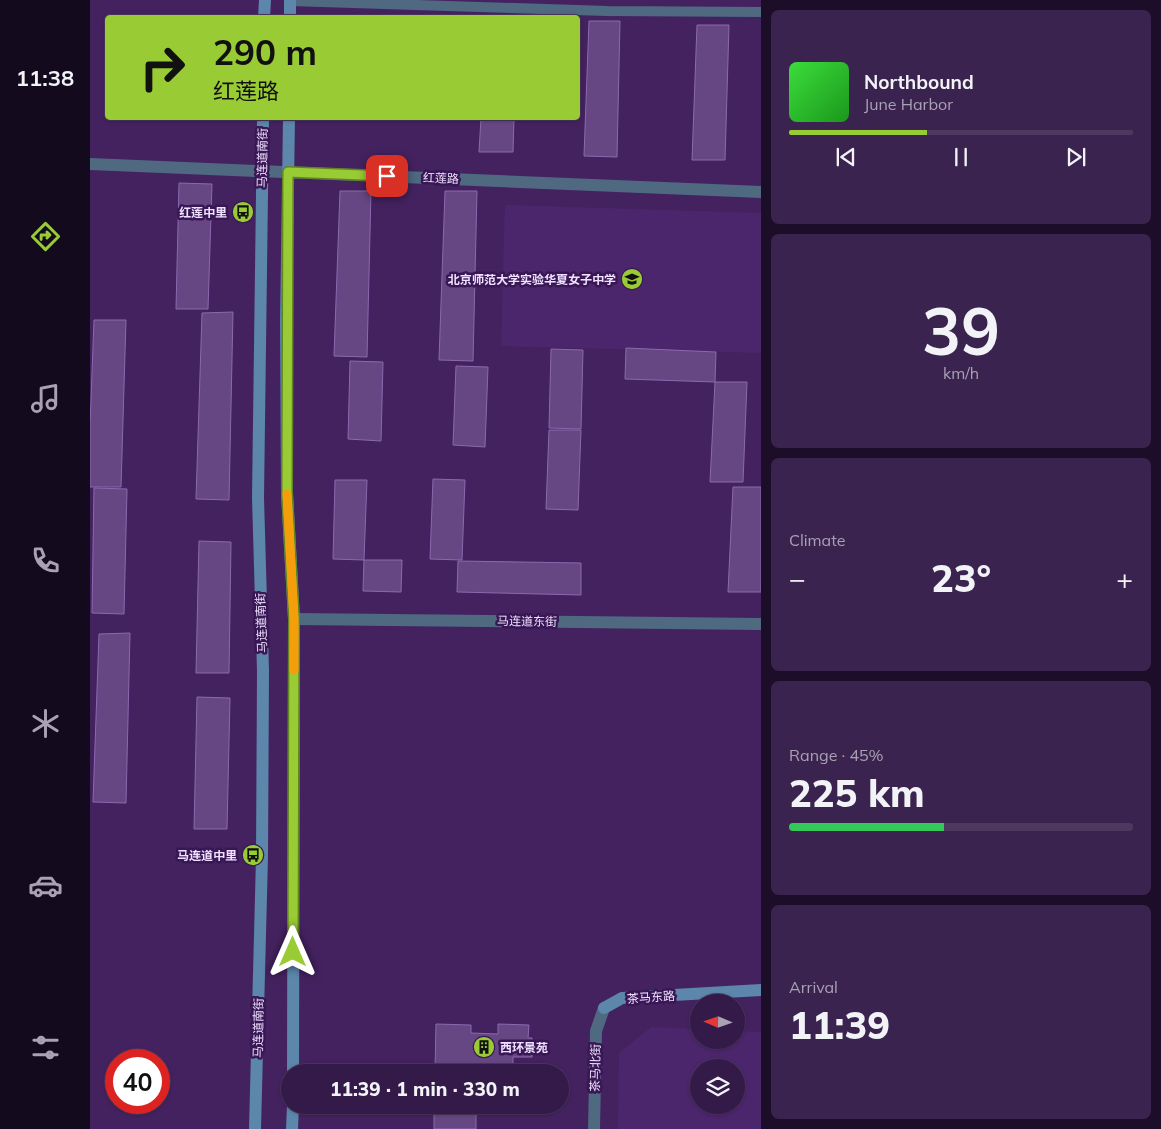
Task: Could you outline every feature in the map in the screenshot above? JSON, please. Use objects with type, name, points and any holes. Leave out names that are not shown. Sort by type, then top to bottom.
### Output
[{"type":"street","points":[[264,15],[265,0]]},
{"type":"street","points":[[290,1],[290,15]]},
{"type":"street","name":"马连道南街","points":[[255,1129],[262,858],[263,671],[258,498],[263,120]]},
{"type":"street","points":[[289,120],[287,493],[294,619],[293,1064]]},
{"type":"street","name":"红莲路","points":[[90,164],[761,192]]},
{"type":"street","name":"马连道东街","points":[[294,619],[761,624]]},
{"type":"street","name":"茶马东路","points":[[604,1008],[622,998],[761,990]]},
{"type":"street","name":"茶马北街","points":[[594,1129],[596,1031],[604,1008]]},
{"type":"street","points":[[292,1129],[293,1114]]},
{"type":"lane","points":[[290,1],[607,11],[761,12]]},
{"type":"shaded area","name":"北京师范大学实验华夏女子中学","points":[[505,205],[761,213],[761,353],[501,346]]},
{"type":"shaded area","points":[[651,1027],[690,1029],[690,1049],[745,1049],[745,1031],[761,1032],[761,1129],[618,1129],[619,1053]]},
{"type":"building","points":[[589,21],[620,21],[617,157],[584,156]]},
{"type":"building","points":[[697,25],[729,25],[725,160],[692,160]]},
{"type":"building","points":[[481,120],[514,120],[513,152],[479,152]]},
{"type":"building","points":[[179,183],[212,184],[208,309],[176,309]]},
{"type":"building","points":[[340,191],[371,191],[367,357],[334,356]]},
{"type":"building","points":[[445,191],[477,191],[473,361],[439,360]]},
{"type":"building","points":[[233,312],[229,500],[196,499],[202,313]]},
{"type":"building","points":[[94,320],[126,320],[121,487],[90,487]]},
{"type":"building","points":[[626,348],[716,352],[715,382],[625,379]]},
{"type":"building","points":[[551,349],[583,350],[581,429],[549,428]]},
{"type":"building","points":[[350,361],[383,362],[381,441],[348,439]]},
{"type":"building","points":[[456,366],[488,367],[485,447],[453,445]]},
{"type":"building","points":[[715,382],[747,382],[743,482],[710,482]]},
{"type":"building","points":[[549,430],[581,430],[578,510],[546,509]]},
{"type":"building","points":[[433,479],[465,480],[462,560],[430,559]]},
{"type":"building","points":[[335,480],[367,480],[364,560],[333,559]]},
{"type":"building","points":[[733,487],[761,487],[761,592],[728,592]]},
{"type":"building","points":[[94,488],[127,489],[124,614],[92,613]]},
{"type":"building","points":[[199,541],[231,542],[229,673],[196,673]]},
{"type":"building","points":[[364,560],[402,560],[401,592],[363,591]]},
{"type":"building","points":[[458,561],[581,563],[581,595],[457,592]]},
{"type":"building","points":[[130,633],[126,803],[93,802],[99,634]]},
{"type":"building","points":[[197,697],[230,698],[227,829],[194,829]]},
{"type":"building","name":"西环景苑","points":[[436,1024],[471,1025],[471,1033],[498,1034],[498,1024],[529,1025],[528,1038],[532,1038],[532,1057],[513,1057],[513,1064],[435,1064]]},
{"type":"building","points":[[434,1114],[476,1114],[476,1129],[434,1129]]},
{"type":"slow traffic","points":[[287,494],[294,619],[294,670]]},
{"type":"place","name":"红莲中里","points":[[243,212]]},
{"type":"place","name":"北京师范大学实验华夏女子中学","points":[[632,279]]},
{"type":"place","name":"马连道中里","points":[[253,855]]},
{"type":"place","name":"西环景苑","points":[[484,1047]]},
{"type":"route","points":[[293,952],[294,619],[287,493],[286,322],[288,172],[387,176]]}]
